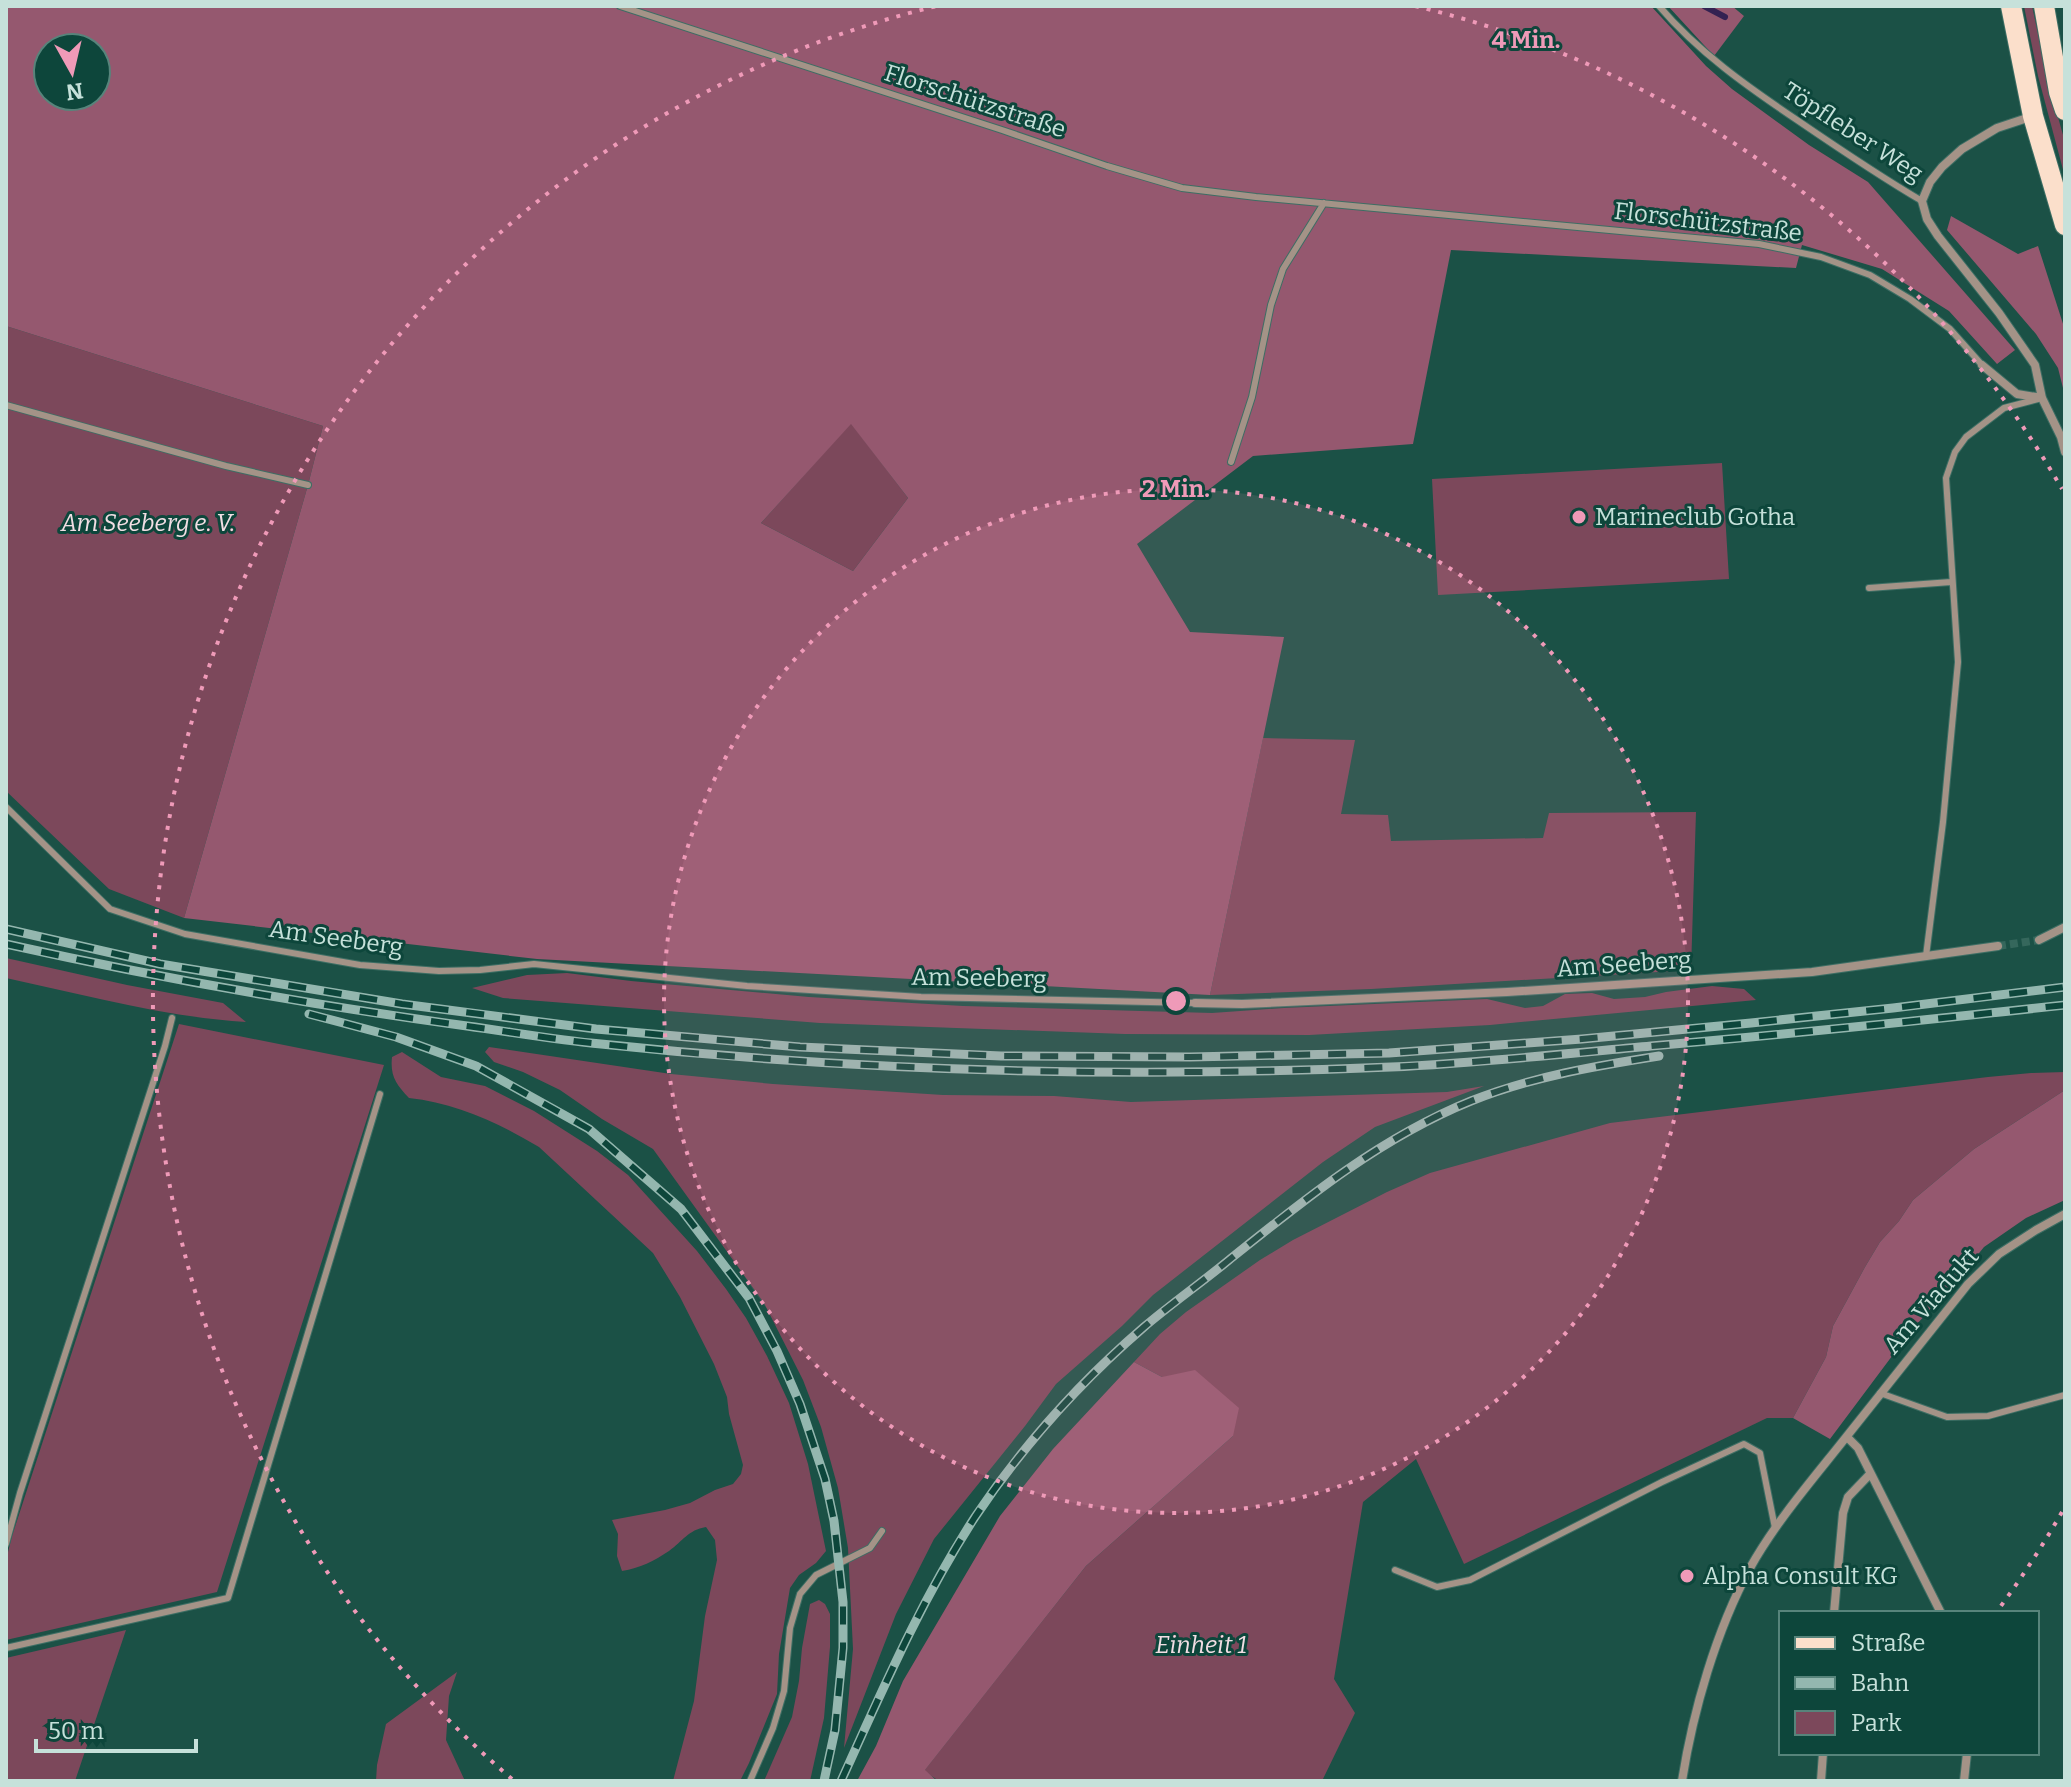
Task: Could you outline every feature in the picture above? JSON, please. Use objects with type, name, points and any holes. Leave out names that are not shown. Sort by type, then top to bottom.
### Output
[{"type":"main road","points":[[2011,6],[2033,116],[2065,225]]},
{"type":"main road","points":[[2044,6],[2063,98]]},
{"type":"street","points":[[1922,201],[1930,182],[1962,149],[1997,128],[2033,116]]},
{"type":"street","name":"Töpfleber Weg","points":[[1922,201],[1927,219],[1938,236],[1999,313],[2035,365],[2042,398]]},
{"type":"street","name":"Florschützstraße","points":[[1982,365],[2017,394],[2042,398]]},
{"type":"street","points":[[2042,398],[2065,452]]},
{"type":"street","points":[[2039,940],[2065,927]]},
{"type":"street","name":"Am Seeberg","points":[[1195,1003],[1242,1004],[1507,992],[1812,972],[1998,946]]},
{"type":"street","name":"Am Viadukt","points":[[1682,1781],[1695,1719],[1728,1617],[1750,1569],[1775,1528],[1968,1284],[1999,1254],[2065,1214]]},
{"type":"street","points":[[1847,1437],[1858,1448],[1940,1611]]},
{"type":"street","points":[[1834,1611],[1843,1513],[1848,1497],[1870,1474]]},
{"type":"street","points":[[1821,1781],[1823,1755]]},
{"type":"street","points":[[1964,1781],[1967,1755]]},
{"type":"lane","name":"Florschützstraße","points":[[620,6],[1182,188],[1759,244],[1821,257],[1870,275],[1910,299],[1950,329],[1982,365]]},
{"type":"lane","name":"Töpfleber Weg","points":[[1659,6],[1738,81],[1874,173],[1922,201]]},
{"type":"lane","points":[[1231,462],[1252,397],[1271,305],[1283,269],[1324,203]]},
{"type":"lane","points":[[1926,956],[1943,822],[1958,662],[1946,478],[1955,452],[1966,437],[2004,408],[2042,398]]},
{"type":"lane","points":[[6,405],[226,466],[308,485]]},
{"type":"lane","points":[[1869,588],[1951,582]]},
{"type":"lane","name":"Am Seeberg","points":[[6,807],[110,909],[185,934],[360,965],[453,971],[534,964],[747,986],[921,997],[1195,1003]]},
{"type":"lane","points":[[6,1544],[172,1018]]},
{"type":"lane","points":[[6,1648],[228,1598],[380,1094]]},
{"type":"lane","points":[[1880,1393],[1947,1417],[1988,1416],[2065,1395]]},
{"type":"lane","points":[[1395,1570],[1437,1587],[1470,1580],[1662,1482],[1744,1444],[1760,1453],[1775,1528]]},
{"type":"lane","points":[[750,1781],[773,1728],[784,1691],[790,1628],[800,1594],[816,1575],[870,1548],[882,1531]]},
{"type":"green space","points":[[2024,6],[2032,6],[2065,142],[2065,177],[2038,76]]},
{"type":"green space","name":"Am Seeberg e. V.","points":[[6,326],[323,426],[184,918],[109,889],[6,791]]},
{"type":"green space","points":[[851,423],[908,498],[853,571],[761,523]]},
{"type":"green space","name":"Marineclub Gotha","points":[[1722,463],[1729,579],[1438,595],[1432,479]]},
{"type":"green space","points":[[1263,738],[1355,740],[1341,814],[1388,815],[1391,841],[1543,838],[1549,813],[1696,812],[1691,970],[1210,995]]},
{"type":"green space","points":[[6,958],[223,1003],[246,1022],[155,1010],[6,978]]},
{"type":"green space","points":[[567,973],[809,997],[963,1006],[1212,1013],[1487,999],[1525,1008],[1543,1006],[1565,994],[1592,993],[1614,999],[1712,986],[1744,989],[1756,1000],[1490,1025],[1309,1035],[1125,1034],[820,1023],[503,998],[472,988],[527,975]]},
{"type":"green space","points":[[179,1024],[384,1065],[217,1592],[6,1640],[6,1560],[12,1536]]},
{"type":"green space","points":[[489,1047],[671,1074],[943,1095],[1054,1096],[1131,1102],[1447,1092],[1484,1086],[1375,1127],[1323,1162],[1153,1295],[1056,1384],[934,1539],[896,1614],[844,1748],[853,1649],[848,1548],[838,1488],[821,1427],[803,1380],[764,1303],[653,1149],[560,1090],[494,1062],[485,1052]]},
{"type":"green space","points":[[402,1052],[441,1077],[485,1086],[534,1111],[628,1175],[697,1251],[726,1289],[767,1356],[789,1403],[808,1464],[826,1551],[799,1575],[790,1588],[779,1654],[777,1694],[740,1781],[673,1781],[694,1701],[705,1616],[717,1560],[715,1540],[706,1527],[700,1528],[658,1558],[622,1571],[617,1556],[618,1534],[612,1520],[690,1503],[733,1484],[741,1474],[743,1465],[727,1397],[714,1364],[680,1297],[653,1253],[539,1147],[477,1115],[444,1104],[409,1098],[397,1084],[392,1069],[392,1057]]},
{"type":"green space","name":"Einheit 1","points":[[2065,1072],[2065,1090],[1974,1149],[1913,1200],[1865,1267],[1833,1326],[1826,1357],[1793,1418],[1767,1418],[1464,1564],[1416,1459],[1363,1502],[1334,1679],[1355,1713],[1322,1781],[939,1781],[924,1771],[1086,1566],[1233,1436],[1162,1377],[1134,1362],[1186,1312],[1260,1260],[1293,1240],[1430,1173],[1610,1123],[1988,1077]]},
{"type":"green space","points":[[819,1600],[830,1614],[830,1647],[824,1718],[810,1781],[764,1781],[792,1717],[810,1604]]},
{"type":"green space","points":[[126,1630],[75,1781],[6,1781],[6,1658]]},
{"type":"green space","points":[[457,1672],[449,1696],[446,1740],[465,1781],[376,1781],[386,1724]]},
{"type":"shaded area","points":[[6,6],[1651,6],[1706,66],[1732,89],[1809,145],[1868,182],[2015,350],[1997,364],[1949,311],[1882,269],[1802,245],[1796,268],[1451,250],[1413,444],[1253,456],[1137,544],[1190,632],[1284,637],[1210,995],[537,959],[184,918],[323,426],[6,326]],"holes":[[[851,424],[908,498],[853,571],[761,523]]]},
{"type":"shaded area","points":[[1668,6],[1732,6],[1744,16],[1714,56]]},
{"type":"shaded area","points":[[1951,216],[2018,254],[2038,246],[2065,330],[2065,396],[2058,368],[2036,334],[1947,230]]},
{"type":"shaded area","points":[[2065,1090],[2065,1200],[2026,1218],[1984,1247],[1913,1328],[1830,1439],[1793,1418],[1826,1357],[1833,1326],[1865,1267],[1913,1200],[1974,1149]]},
{"type":"shaded area","points":[[1134,1362],[1162,1377],[1195,1370],[1239,1408],[1233,1436],[1086,1566],[925,1770],[937,1781],[857,1781],[876,1746],[903,1681],[1000,1516],[1053,1449]]},
{"type":"waterway","points":[[1704,6],[1725,17]]},
{"type":"tunnel","points":[[1998,946],[2039,940]]},
{"type":"railway","points":[[6,929],[160,964],[402,1004],[596,1029],[800,1047],[1001,1056],[1190,1057],[1389,1053],[1751,1023],[2065,987]]},
{"type":"railway","points":[[6,944],[293,1000],[567,1040],[798,1061],[996,1070],[1193,1072],[1424,1065],[1754,1037],[2065,1005]]},
{"type":"railway","points":[[309,1014],[396,1037],[476,1066],[589,1129],[681,1209],[749,1298],[800,1404],[825,1479],[834,1521],[843,1602],[843,1648],[835,1730],[824,1781]]},
{"type":"railway","points":[[841,1781],[920,1613],[975,1517],[1053,1416],[1144,1327],[1286,1215],[1374,1151],[1405,1133],[1471,1101],[1540,1079],[1659,1056]]},
{"type":"place","name":"Marineclub Gotha","points":[[1579,517]]},
{"type":"place","name":"Alpha Consult KG","points":[[1687,1576]]}]
